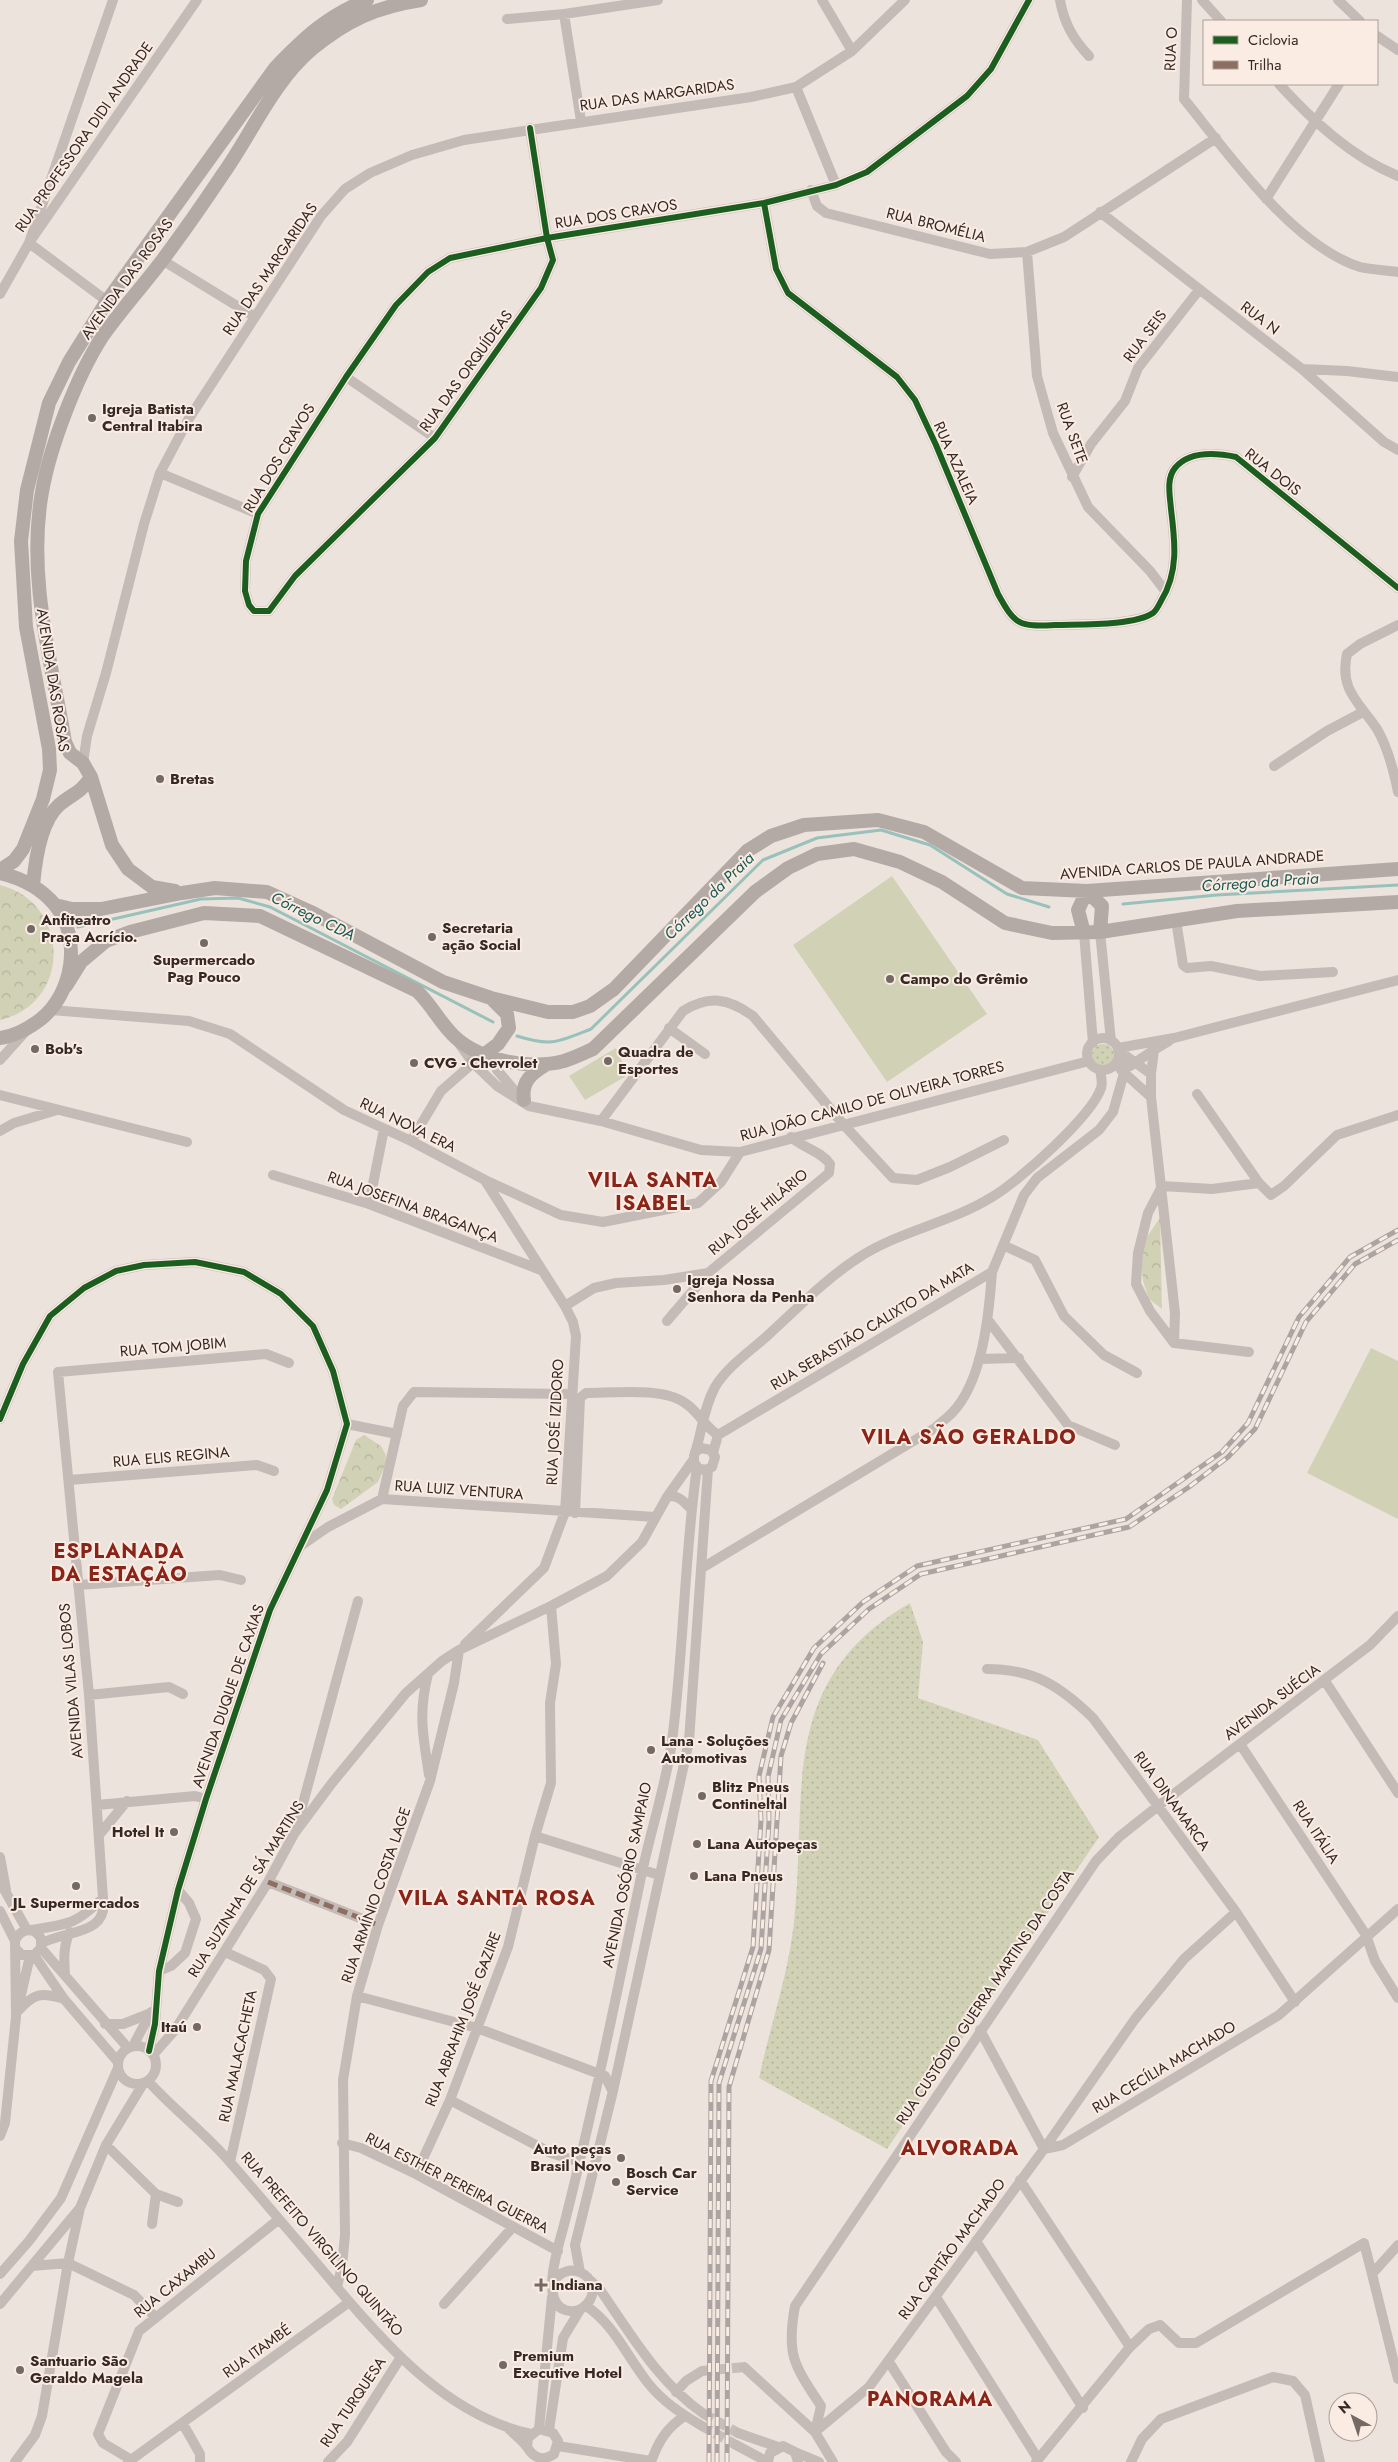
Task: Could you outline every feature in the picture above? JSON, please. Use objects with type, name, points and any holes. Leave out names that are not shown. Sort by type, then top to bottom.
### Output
[{"type":"main road","name":"AVENIDA DAS ROSAS","points":[[182,893],[152,887],[128,869],[112,845],[91,777],[66,742],[37,586],[33,504],[49,403],[69,362],[107,301],[275,68],[302,40],[342,10],[367,0]]},
{"type":"main road","name":"AVENIDA DAS ROSAS","points":[[0,871],[14,860],[23,849],[43,799],[50,770],[49,749],[26,627],[21,541],[52,450],[86,369],[102,338],[162,260],[224,173],[284,79],[310,51],[346,23],[390,5],[421,0]]},
{"type":"main road","points":[[216,151],[222,157],[224,173]]},
{"type":"main road","points":[[191,187],[188,200],[193,216]]},
{"type":"main road","points":[[50,770],[76,758]]},
{"type":"main road","points":[[33,886],[37,852],[51,816],[57,806],[83,790],[91,777]]},
{"type":"main road","name":"AVENIDA CARLOS DE PAULA ANDRADE","points":[[55,906],[72,909],[101,910],[182,893],[225,888],[267,892],[311,912],[443,982],[491,998],[548,1012],[573,1012],[590,1006],[614,989],[747,851],[771,836],[804,825],[878,820],[924,832],[1022,888],[1087,891],[1229,879],[1398,869]]},
{"type":"main road","points":[[0,1038],[26,1030],[51,1010],[81,962],[106,941],[130,932],[204,913],[260,916],[417,991],[430,1003],[454,1036],[469,1048],[493,1052],[515,1062],[547,1064],[565,1061],[593,1049],[755,892],[788,868],[817,854],[854,849],[900,862],[942,882],[1005,923],[1052,933],[1084,934],[1237,911],[1398,902]]},
{"type":"main road","points":[[0,871],[18,877],[33,886],[55,906],[68,930],[72,958],[66,986]]},
{"type":"main road","points":[[1084,934],[1078,910],[1087,891],[1102,907],[1100,932]]},
{"type":"main road","points":[[472,1063],[493,1052],[509,1028],[507,1014],[491,998]]},
{"type":"main road","points":[[526,1103],[523,1090],[528,1078],[547,1064]]},
{"type":"street","points":[[107,301],[29,243],[113,0]]},
{"type":"street","name":"RUA PROFESSORA DIDI ANDRADE","points":[[0,294],[29,243],[197,0]]},
{"type":"street","points":[[507,19],[564,14],[658,0]]},
{"type":"street","points":[[822,0],[852,51]]},
{"type":"street","name":"RUA DAS MARGARIDAS","points":[[76,758],[86,736],[106,673],[144,524],[160,473],[188,420],[255,317],[321,216],[345,189],[370,173],[412,155],[464,140],[530,128],[751,97],[796,87],[852,51],[905,0]]},
{"type":"street","name":"RUA DOS CRAVOS","points":[[249,604],[245,591],[246,561],[258,514],[346,377],[396,305],[428,272],[450,258],[547,238],[764,203],[836,185],[867,172],[967,96],[991,69],[1029,0]]},
{"type":"street","points":[[1060,0],[1064,19],[1072,37],[1089,56]]},
{"type":"street","name":"RUA O","points":[[1187,0],[1184,99],[1216,138]]},
{"type":"street","points":[[1202,0],[1220,20]]},
{"type":"street","points":[[1338,0],[1359,20]]},
{"type":"street","points":[[564,14],[581,121]]},
{"type":"street","points":[[1378,37],[1398,50]]},
{"type":"street","points":[[1280,85],[1315,123],[1381,169],[1398,176]]},
{"type":"street","points":[[1266,199],[1338,85]]},
{"type":"street","points":[[796,87],[836,185]]},
{"type":"street","name":"RUA DAS ORQUÍDEAS","points":[[249,604],[254,611],[269,611],[295,576],[435,438],[541,288],[553,260],[547,238],[530,128]]},
{"type":"street","points":[[1216,138],[1266,199],[1294,225],[1330,252],[1360,267],[1398,272]]},
{"type":"street","name":"RUA BROMÉLIA","points":[[811,190],[817,206],[826,213],[990,254],[1028,252],[1064,237],[1216,138]]},
{"type":"street","name":"RUA AZALEIA","points":[[764,203],[776,269],[788,293],[897,377],[915,400],[936,445],[998,594],[1011,617],[1030,627],[1134,620],[1154,613],[1166,592]]},
{"type":"street","name":"RUA N","points":[[1100,212],[1302,369],[1384,442],[1398,450]]},
{"type":"street","name":"RUA SETE","points":[[1028,252],[1037,376],[1053,433],[1072,477],[1088,506],[1150,571],[1166,592]]},
{"type":"street","points":[[162,260],[255,317]]},
{"type":"street","name":"RUA SEIS","points":[[1072,477],[1096,437],[1125,400],[1138,368],[1199,290]]},
{"type":"street","points":[[1302,369],[1347,371],[1398,377]]},
{"type":"street","points":[[346,377],[435,438]]},
{"type":"street","name":"RUA DOIS","points":[[1166,592],[1174,572],[1175,542],[1169,484],[1176,468],[1192,457],[1215,452],[1236,457],[1398,588]]},
{"type":"street","points":[[160,473],[258,514]]},
{"type":"street","points":[[1398,625],[1360,644],[1346,654],[1343,671],[1347,685],[1363,712],[1378,731],[1398,792]]},
{"type":"street","points":[[1274,766],[1328,731],[1363,712]]},
{"type":"street","points":[[1176,920],[1183,965],[1186,968],[1211,966],[1260,976],[1334,972]]},
{"type":"street","name":"RUA SEBASTIÃO CALIXTO DA MATA","points":[[718,1435],[992,1272],[1024,1195],[1037,1178],[1099,1130],[1113,1112],[1124,1073],[1116,1048],[1100,932]]},
{"type":"street","points":[[1084,934],[1093,1043]]},
{"type":"street","points":[[1116,1048],[1174,1038],[1398,980]]},
{"type":"street","points":[[601,1121],[683,1011],[696,1003],[720,1000],[737,1005],[753,1016],[843,1124],[893,1178],[917,1180],[950,1167],[1004,1140]]},
{"type":"street","name":"RUA NOVA ERA","points":[[51,1010],[189,1021],[230,1034],[344,1110],[411,1141],[485,1180],[561,1215],[603,1222],[698,1203],[721,1182],[740,1152]]},
{"type":"street","points":[[669,1028],[704,1054]]},
{"type":"street","points":[[0,1060],[26,1030]]},
{"type":"street","name":"RUA JOÃO CAMILO DE OLIVEIRA TORRES","points":[[454,1036],[472,1063],[497,1086],[526,1103],[601,1121],[701,1150],[740,1152],[791,1137],[1089,1061]]},
{"type":"street","points":[[1124,1073],[1134,1062],[1174,1038]]},
{"type":"street","points":[[1114,1066],[1100,1070],[1089,1061],[1088,1051],[1093,1043],[1102,1039],[1151,1074]]},
{"type":"street","points":[[1114,1066],[1116,1048]]},
{"type":"street","points":[[1154,1050],[1151,1097],[1162,1186],[1174,1313],[1174,1343]]},
{"type":"street","points":[[493,1052],[497,1070],[526,1103]]},
{"type":"street","points":[[411,1141],[441,1091],[472,1063]]},
{"type":"street","points":[[1114,1066],[1151,1097]]},
{"type":"street","name":"AVENIDA OSÓRIO SAMPAIO","points":[[552,2284],[672,1742],[695,1461],[703,1417],[716,1387],[732,1368],[825,1283],[858,1258],[889,1242],[965,1211],[993,1197],[1018,1177],[1076,1123],[1093,1102],[1101,1088],[1100,1070]]},
{"type":"street","points":[[1197,1094],[1259,1183],[1271,1195],[1284,1186],[1337,1135],[1398,1115]]},
{"type":"street","points":[[0,1095],[187,1142]]},
{"type":"street","points":[[0,1132],[14,1123],[58,1109]]},
{"type":"street","points":[[369,1204],[384,1128]]},
{"type":"street","name":"RUA JOSÉ HILÁRIO","points":[[565,1306],[594,1288],[616,1283],[664,1280],[708,1273],[829,1173],[830,1164],[825,1157],[800,1146],[791,1137]]},
{"type":"street","name":"RUA JOSEFINA BRAGANÇA","points":[[273,1175],[369,1204],[541,1270]]},
{"type":"street","name":"RUA JOSÉ IZIDORO","points":[[459,1650],[544,1568],[570,1513],[572,1394],[576,1336],[573,1322],[565,1306],[485,1180]]},
{"type":"street","points":[[1162,1186],[1212,1189],[1259,1183]]},
{"type":"street","points":[[1162,1186],[1148,1213],[1138,1253],[1136,1284],[1150,1311],[1174,1343],[1248,1352]]},
{"type":"street","points":[[1003,1245],[1035,1260],[1064,1316],[1104,1355],[1137,1373]]},
{"type":"street","points":[[0,1419],[24,1364],[50,1316],[84,1288],[116,1271],[144,1265],[195,1262],[244,1272],[281,1294],[313,1326],[333,1371],[347,1424],[397,1434]]},
{"type":"street","points":[[702,1568],[934,1428],[954,1412],[967,1389],[979,1359],[988,1320],[992,1272]]},
{"type":"street","points":[[666,1321],[708,1273]]},
{"type":"street","points":[[1150,1311],[1165,1316],[1174,1313]]},
{"type":"street","points":[[988,1320],[1019,1358],[1068,1425],[1115,1445]]},
{"type":"street","name":"RUA TOM JOBIM","points":[[58,1372],[266,1354],[289,1363]]},
{"type":"street","points":[[979,1359],[1019,1358]]},
{"type":"street","name":"AVENIDA VILAS LOBOS","points":[[37,1951],[70,1932],[91,1927],[102,1920],[105,1910],[89,1695],[58,1372]]},
{"type":"street","points":[[382,1499],[403,1406],[414,1392],[572,1394]]},
{"type":"street","points":[[570,1513],[580,1398],[586,1393],[666,1394],[684,1402],[703,1417],[707,1428],[718,1435],[713,1453],[715,1460],[708,1469],[701,1470],[695,1461],[705,1448],[713,1453]]},
{"type":"street","name":"AVENIDA DUQUE DE CAXIAS","points":[[151,2053],[154,2024],[153,2009],[159,1971],[178,1890],[206,1799],[270,1610],[327,1490],[347,1424]]},
{"type":"street","name":"RUA SUZINHA DE SÁ MARTINS","points":[[151,2053],[175,2030],[268,1882],[294,1834],[332,1783],[406,1693],[442,1661],[459,1650],[551,1606],[607,1576],[642,1542],[667,1497],[695,1461]]},
{"type":"street","name":"RUA ELIS REGINA","points":[[69,1480],[256,1465],[274,1471]]},
{"type":"street","name":"AVENIDA OSÓRIO SAMPAIO","points":[[583,2274],[574,2245],[612,2091],[689,1740],[708,1469]]},
{"type":"street","points":[[667,1497],[673,1496],[682,1499],[691,1509]]},
{"type":"street","name":"RUA LUIZ VENTURA","points":[[302,1546],[328,1527],[382,1499],[570,1513],[655,1517]]},
{"type":"street","points":[[318,1510],[328,1527]]},
{"type":"street","points":[[78,1585],[220,1575],[241,1580]]},
{"type":"street","points":[[294,1834],[358,1601]]},
{"type":"street","name":"RUA ABRAHIM JOSÉ GAZIRE","points":[[416,2174],[450,2100],[508,1947],[535,1836],[551,1783],[550,1702],[556,1664],[551,1606]]},
{"type":"street","name":"AVENIDA SUÉCIA","points":[[1158,1806],[1324,1682],[1370,1645],[1398,1616]]},
{"type":"street","name":"RUA ARMÍNIO COSTA LAGE","points":[[337,2288],[342,2266],[345,2235],[342,2143],[343,2080],[358,1996],[378,1926],[430,1781],[459,1650]]},
{"type":"street","points":[[442,1661],[449,1662],[456,1670]]},
{"type":"street","name":"RUA DINAMARCA","points":[[987,1669],[1010,1669],[1044,1680],[1068,1694],[1093,1718],[1236,1912],[1295,2002]]},
{"type":"street","name":"RUA ARMÍNIO COSTA LAGE","points":[[428,1674],[422,1698],[421,1727],[430,1781]]},
{"type":"street","points":[[1324,1682],[1398,1793]]},
{"type":"street","points":[[89,1695],[169,1687],[183,1694]]},
{"type":"street","points":[[406,1693],[422,1698]]},
{"type":"street","points":[[421,1727],[429,1733],[441,1734]]},
{"type":"street","name":"RUA ITÁLIA","points":[[1240,1744],[1366,1936],[1375,1961],[1398,1998]]},
{"type":"street","points":[[97,1805],[195,1796],[206,1799]]},
{"type":"street","points":[[99,1835],[127,1801]]},
{"type":"street","name":"RUA CUSTÓDIO GUERRA MARTINS DA COSTA","points":[[815,2432],[821,2406],[805,2382],[791,2353],[790,2335],[795,2306],[1096,1861],[1119,1837],[1158,1806]]},
{"type":"street","points":[[535,1836],[642,1871],[660,1875]]},
{"type":"street","points":[[0,1856],[6,1891]]},
{"type":"street","points":[[0,1882],[29,1930],[39,1935],[37,1951],[16,2014]]},
{"type":"street","points":[[268,1882],[378,1926]]},
{"type":"street","points":[[159,1971],[171,1966],[185,1953],[196,1919],[189,1903],[178,1890]]},
{"type":"street","points":[[0,2136],[5,2123],[16,2014],[16,1945],[20,1933],[75,1921],[83,1917],[103,1898]]},
{"type":"street","name":"RUA CECÍLIA MACHADO","points":[[1044,2149],[1063,2145],[1280,2015],[1398,1908]]},
{"type":"street","points":[[0,1911],[22,1955],[37,1951]]},
{"type":"street","name":"RUA CAPITÃO MACHADO","points":[[815,2432],[869,2387],[1044,2149],[1135,2019],[1184,1960],[1236,1912]]},
{"type":"street","points":[[65,1975],[64,1955],[66,1941],[70,1932]]},
{"type":"street","points":[[16,2462],[35,2436],[42,2416],[68,2263],[80,2208],[106,2145],[145,2082],[155,2072],[156,2066],[151,2053],[139,2046],[130,2047],[105,2024],[65,1975],[37,1951]]},
{"type":"street","points":[[37,1951],[64,1998],[118,2065],[124,2080],[130,2083],[145,2082]]},
{"type":"street","name":"RUA MALACACHETA","points":[[225,1952],[264,1970],[270,1979],[230,2162]]},
{"type":"street","points":[[16,2014],[34,1996],[45,1993],[64,1998]]},
{"type":"street","points":[[358,1996],[478,2028],[600,2074],[609,2079],[612,2091]]},
{"type":"street","points":[[105,2024],[123,2024],[153,2009]]},
{"type":"street","name":"AVENIDA DUQUE DE CAXIAS","points":[[130,2047],[153,2009]]},
{"type":"street","points":[[154,2024],[162,2032],[175,2030]]},
{"type":"street","points":[[980,2030],[1044,2149]]},
{"type":"street","points":[[0,2274],[29,2241],[61,2198],[118,2065],[130,2047]]},
{"type":"street","name":"RUA PREFEITO VIRGILINO QUINTÃO","points":[[145,2082],[230,2162],[348,2303],[382,2340],[401,2357],[444,2394],[490,2421],[509,2429],[540,2431]]},
{"type":"street","points":[[450,2100],[551,2153],[580,2162]]},
{"type":"street","name":"RUA ESTHER PEREIRA GUERRA","points":[[342,2143],[361,2148],[416,2174],[512,2228],[558,2251]]},
{"type":"street","points":[[106,2145],[156,2194],[178,2202]]},
{"type":"street","points":[[1020,2180],[1130,2347]]},
{"type":"street","points":[[152,2224],[156,2194]]},
{"type":"street","points":[[0,2304],[80,2208]]},
{"type":"street","name":"RUA CAXAMBU","points":[[130,2461],[103,2442],[98,2434],[139,2331],[278,2220]]},
{"type":"street","points":[[444,2304],[512,2228]]},
{"type":"street","points":[[976,2241],[1083,2408]]},
{"type":"street","points":[[936,2297],[1037,2461],[1083,2408],[1130,2347],[1149,2329],[1160,2325],[1179,2343],[1196,2344],[1364,2243],[1398,2379]]},
{"type":"street","points":[[1372,2274],[1398,2246]]},
{"type":"street","points":[[32,2266],[68,2263],[134,2295],[155,2317]]},
{"type":"street","points":[[540,2431],[552,2284],[561,2273],[574,2270],[583,2274],[601,2292],[659,2375],[676,2392],[704,2414]]},
{"type":"street","points":[[540,2431],[556,2436],[558,2446],[551,2460],[536,2460],[527,2447],[540,2431],[563,2338],[583,2308],[590,2301],[592,2288],[583,2274]]},
{"type":"street","points":[[552,2297],[560,2308],[574,2311],[583,2308],[599,2316],[662,2399],[702,2426]]},
{"type":"street","name":"RUA ITAMBÉ","points":[[130,2461],[348,2303]]},
{"type":"street","name":"RUA TURQUESA","points":[[328,2462],[347,2442],[401,2357]]},
{"type":"street","points":[[889,2362],[946,2452],[956,2462]]},
{"type":"street","points":[[744,2367],[815,2432],[833,2462]]},
{"type":"street","points":[[676,2392],[686,2381],[702,2371]]},
{"type":"street","points":[[1131,2462],[1142,2439],[1161,2419],[1273,2377],[1293,2381],[1305,2395],[1320,2462]]},
{"type":"street","points":[[558,2446],[651,2462],[660,2440],[672,2424],[685,2416]]},
{"type":"street","points":[[183,2424],[200,2454],[200,2462]]},
{"type":"street","name":"RUA PREFEITO VIRGILINO QUINTÃO","points":[[509,2429],[527,2447]]},
{"type":"street","points":[[738,2432],[778,2446],[787,2446],[796,2457],[819,2462]]},
{"type":"street","points":[[736,2445],[768,2462],[770,2453],[778,2446]]},
{"type":"green space","name":"Campo do Grêmio","points":[[892,876],[987,1014],[887,1082],[793,945]]},
{"type":"green space","points":[[0,885],[23,895],[40,911],[50,931],[54,953],[50,975],[40,995],[24,1010],[0,1020]]},
{"type":"green space","points":[[1099,1044],[1107,1044],[1114,1051],[1114,1059],[1107,1066],[1099,1066],[1092,1059],[1092,1051]]},
{"type":"green space","name":"Quadra de Esportes","points":[[616,1048],[628,1075],[585,1100],[569,1076]]},
{"type":"green space","points":[[1160,1218],[1162,1309],[1149,1299],[1143,1281],[1141,1261],[1144,1241]]},
{"type":"green space","points":[[1371,1348],[1398,1361],[1398,1519],[1307,1473]]},
{"type":"green space","points":[[364,1435],[381,1446],[386,1455],[385,1466],[378,1482],[341,1509],[334,1505],[332,1499],[356,1440]]},
{"type":"green space","points":[[910,1603],[923,1642],[918,1698],[1038,1740],[1099,1837],[887,2149],[759,2078],[791,1942],[798,1874],[802,1785],[807,1743],[818,1704],[837,1668],[867,1634]]},
{"type":"waterway","name":"Córrego da Praia","points":[[517,1036],[539,1041],[555,1042],[591,1029],[763,860],[817,838],[881,830],[930,845],[1007,894],[1049,907]]},
{"type":"waterway","name":"Córrego da Praia","points":[[1123,904],[1217,895],[1398,885]]},
{"type":"waterway","name":"Córrego CDA","points":[[78,927],[201,899],[238,898],[270,907],[493,1022]]},
{"type":"tunnel","points":[[702,2371],[744,2367]]},
{"type":"tunnel","points":[[704,2414],[738,2433]]},
{"type":"tunnel","points":[[702,2426],[736,2445]]},
{"type":"railway","points":[[709,2462],[711,2081],[753,1947],[761,1820],[759,1776],[773,1717],[814,1648],[863,1602],[917,1566],[1126,1519],[1222,1452],[1248,1423],[1299,1317],[1350,1257],[1398,1230]]},
{"type":"railway","points":[[717,2462],[719,2083],[761,1949],[769,1821],[768,1777],[781,1720],[821,1654],[869,1609],[921,1574],[1129,1527],[1189,1487],[1228,1457],[1255,1429],[1306,1322],[1355,1264],[1398,1240]]},
{"type":"railway","points":[[727,2462],[729,2087],[769,1950],[781,1756],[791,1723],[823,1663]]},
{"type":"marked path","points":[[268,1882],[378,1925]]},
{"type":"cycle path","points":[[530,128],[547,238],[553,260],[541,288],[435,438],[295,576],[269,611],[254,611],[249,605],[245,591],[246,561],[258,514],[346,377],[396,305],[428,272],[450,258],[547,238],[764,203],[836,185],[867,172],[967,96],[991,69],[1029,0]]},
{"type":"cycle path","points":[[764,203],[776,269],[788,293],[897,377],[915,400],[936,445],[998,594],[1009,612],[1019,622],[1043,626],[1106,624],[1133,620],[1154,612],[1167,590],[1173,568],[1174,533],[1169,493],[1170,477],[1181,462],[1204,454],[1221,454],[1236,457],[1398,588]]},
{"type":"cycle path","points":[[0,1419],[23,1364],[50,1316],[84,1288],[116,1271],[144,1265],[195,1262],[244,1272],[281,1294],[313,1326],[333,1371],[347,1424],[327,1490],[270,1610],[206,1799],[178,1890],[159,1971],[155,2024],[149,2051]]},
{"type":"place","name":"Igreja Batista Central Itabira","points":[[92,418]]},
{"type":"place","name":"Bretas","points":[[160,779]]},
{"type":"place","name":"Anfiteatro Praça Acrício.","points":[[31,929]]},
{"type":"place","name":"Secretaria ação Social","points":[[432,937]]},
{"type":"place","name":"Supermercado Pag Pouco","points":[[204,943]]},
{"type":"place","name":"Campo do Grêmio","points":[[890,979]]},
{"type":"place","name":"Bob's","points":[[35,1049]]},
{"type":"place","name":"Quadra de Esportes","points":[[608,1061]]},
{"type":"place","name":"CVG - Chevrolet","points":[[414,1063]]},
{"type":"place","name":"Igreja Nossa Senhora da Penha","points":[[677,1289]]},
{"type":"place","name":"Lana - Soluções Automotivas","points":[[651,1750]]},
{"type":"place","name":"Blitz Pneus Contineltal","points":[[702,1796]]},
{"type":"place","name":"Hotel It","points":[[174,1832]]},
{"type":"place","name":"Lana Autopeças","points":[[697,1844]]},
{"type":"place","name":"Lana Pneus","points":[[694,1876]]},
{"type":"place","name":"JL Supermercados","points":[[76,1886]]},
{"type":"place","name":"Itaú","points":[[197,2027]]},
{"type":"place","name":"Auto peças Brasil Novo","points":[[621,2158]]},
{"type":"place","name":"Bosch Car Service","points":[[616,2182]]},
{"type":"place","name":"Indiana","points":[[541,2285]]},
{"type":"place","name":"Premium Executive Hotel","points":[[503,2365]]},
{"type":"place","name":"Santuario São Geraldo Magela","points":[[20,2370]]},
{"type":"district","name":"VILA SANTA ISABEL","points":[[653,1192]]},
{"type":"district","name":"VILA SÃO GERALDO","points":[[969,1437]]},
{"type":"district","name":"ESPLANADA DA ESTAÇÃO","points":[[119,1562]]},
{"type":"district","name":"VILA SANTA ROSA","points":[[497,1898]]},
{"type":"district","name":"ALVORADA","points":[[960,2148]]},
{"type":"district","name":"PANORAMA","points":[[930,2399]]}]
